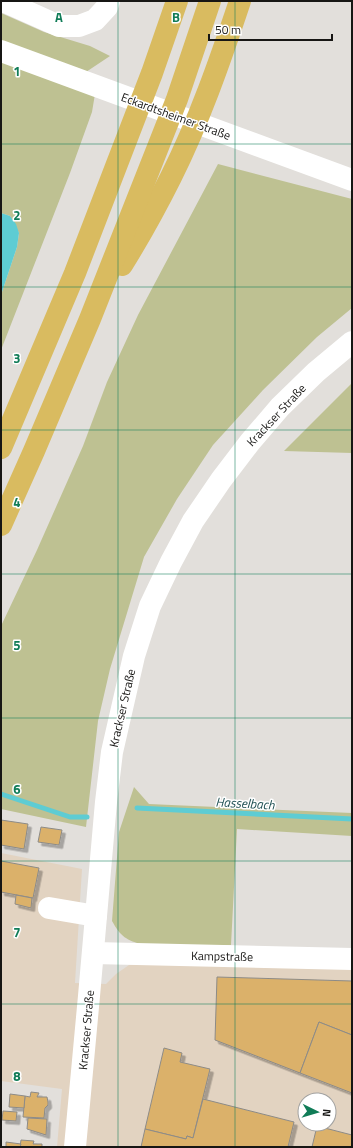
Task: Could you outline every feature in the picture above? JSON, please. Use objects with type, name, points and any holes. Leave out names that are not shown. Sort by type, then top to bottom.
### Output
[{"type":"highway","points":[[135,114],[165,1]]},
{"type":"highway","points":[[1,448],[75,273],[152,73],[177,1]]},
{"type":"highway","points":[[1,525],[90,319],[177,99],[210,1]]},
{"type":"highway","points":[[90,319],[138,239],[172,177],[207,95],[240,1]]},
{"type":"street","points":[[3,1],[59,26],[79,26],[95,20],[109,1]]},
{"type":"street","name":"Eckardtsheimer Straße","points":[[1,50],[352,180]]},
{"type":"street","name":"Krackser Straße","points":[[75,1147],[106,802],[112,752],[134,656],[150,606],[193,521],[221,480],[250,442],[280,407],[316,372],[352,342]]},
{"type":"street","points":[[49,908],[96,916]]},
{"type":"street","name":"Kampstraße","points":[[93,953],[352,959]]},
{"type":"shaded area","points":[[1,853],[82,869],[75,983],[106,984],[116,974],[129,965],[147,963],[352,968],[352,1147],[57,1147],[62,1089],[1,1081]]},
{"type":"green space","points":[[1,13],[44,32],[90,46],[110,56],[83,74],[1,43]]},
{"type":"green space","points":[[1,57],[95,94],[92,112],[70,173],[1,350],[1,295],[17,247],[19,233],[10,216],[1,213]]},
{"type":"green space","points":[[218,164],[352,199],[352,308],[317,337],[263,390],[213,445],[177,499],[144,557],[110,669],[98,721],[86,827],[1,809],[1,626],[37,550],[83,446],[107,382],[138,315]]},
{"type":"green space","points":[[352,383],[352,453],[284,451]]},
{"type":"green space","points":[[134,787],[149,804],[352,813],[352,836],[237,829],[231,945],[144,945],[121,934],[112,921],[119,832]]},
{"type":"water","points":[[1,213],[10,216],[16,224],[19,233],[17,247],[1,295]]},
{"type":"building","points":[[1,820],[28,824],[24,849],[1,845]]},
{"type":"building","points":[[41,827],[62,830],[59,845],[38,842]]},
{"type":"building","points":[[1,861],[39,868],[33,898],[1,892]]},
{"type":"building","points":[[16,895],[32,898],[31,908],[15,904]]},
{"type":"building","points":[[217,977],[352,981],[352,1035],[319,1022],[300,1073],[215,1040]]},
{"type":"building","points":[[319,1022],[352,1035],[352,1093],[300,1073]]},
{"type":"building","points":[[164,1048],[182,1053],[180,1062],[210,1069],[193,1138],[187,1136],[186,1139],[145,1129]]},
{"type":"building","points":[[31,1092],[39,1093],[37,1097],[47,1097],[48,1105],[45,1108],[44,1118],[23,1117],[25,1096],[30,1097]]},
{"type":"building","points":[[10,1094],[25,1096],[24,1108],[9,1107]]},
{"type":"building","points":[[203,1099],[294,1122],[288,1147],[141,1147],[145,1129],[186,1139],[187,1136],[193,1138]]},
{"type":"building","points":[[3,1111],[17,1112],[16,1121],[2,1120]]},
{"type":"building","points":[[28,1118],[47,1119],[46,1135],[27,1129]]},
{"type":"building","points":[[337,1131],[352,1135],[352,1147],[312,1147],[316,1132]]},
{"type":"building","points":[[21,1140],[34,1141],[33,1144],[42,1144],[42,1147],[20,1147]]},
{"type":"building","points":[[6,1142],[21,1144],[20,1147],[6,1147]]},
{"type":"waterway","points":[[1,794],[70,817],[87,817]]},
{"type":"waterway","name":"Hasselbach","points":[[137,808],[352,819]]}]
